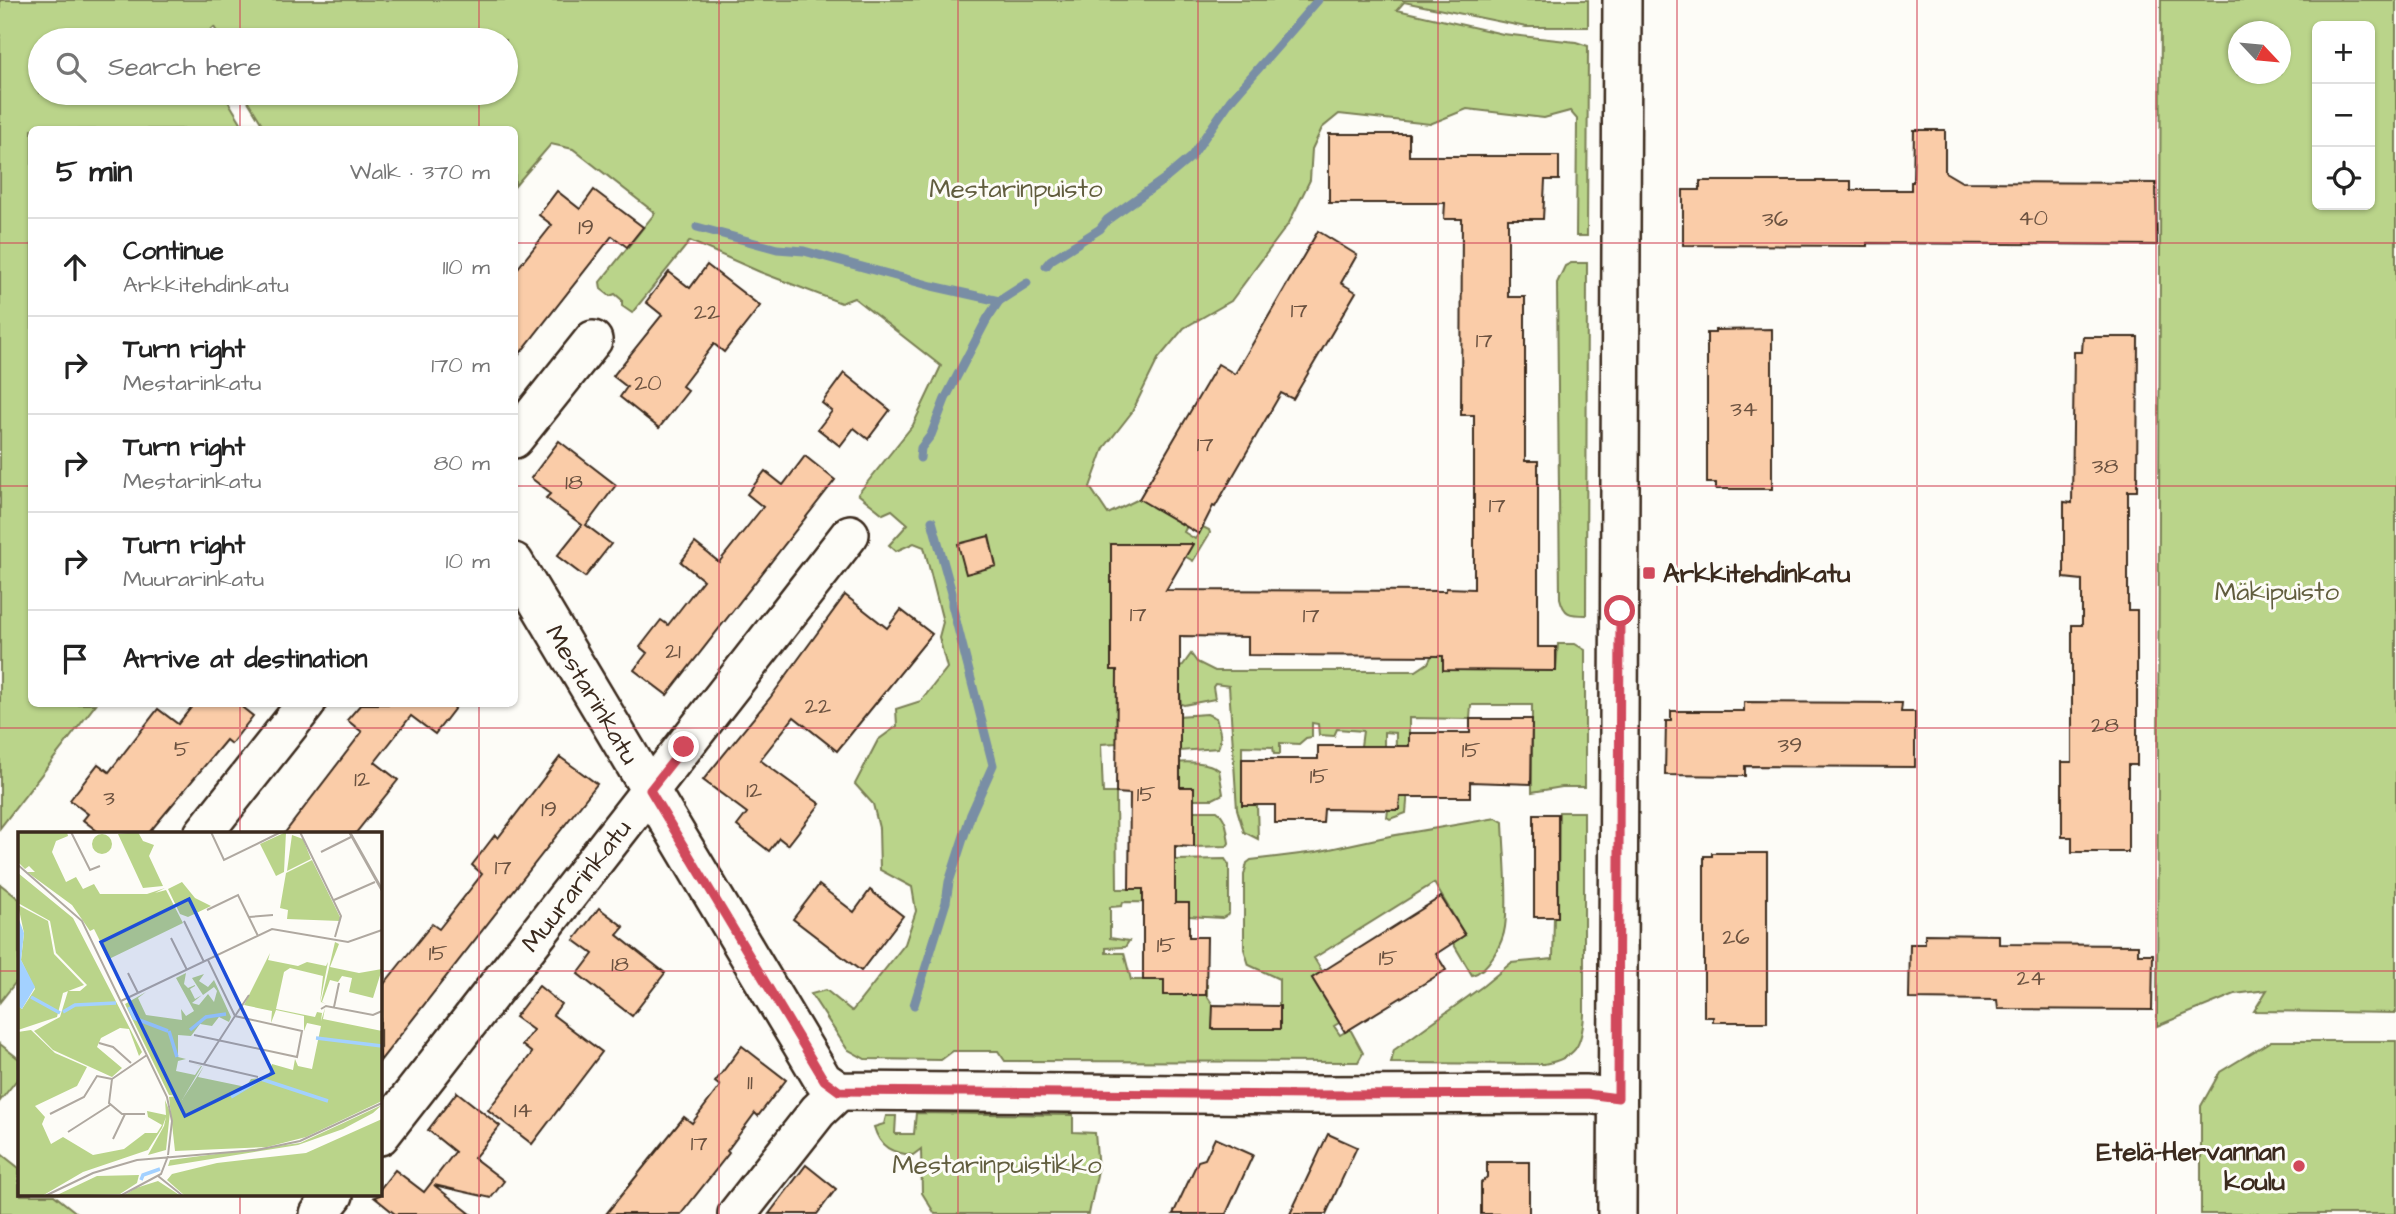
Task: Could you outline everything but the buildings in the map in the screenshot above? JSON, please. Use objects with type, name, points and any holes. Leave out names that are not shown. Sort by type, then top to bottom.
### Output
[{"type":"street","points":[[1617,1214],[1622,0]]},
{"type":"street","points":[[518,434],[593,340]]},
{"type":"street","name":"Muurarinkatu","points":[[382,1133],[850,534]]},
{"type":"street","name":"Mestarinkatu","points":[[518,569],[824,1080],[839,1091]]},
{"type":"street","points":[[205,832],[304,707]]},
{"type":"street","points":[[737,1214],[818,1111],[839,1091],[1587,1094],[1618,1098]]},
{"type":"street","points":[[319,1214],[333,1196]]},
{"type":"green space","name":"Mestarinpuisto","points":[[0,0],[1588,0],[1588,27],[1526,27],[1404,2],[1397,10],[1503,34],[1576,42],[1588,46],[1587,236],[1576,236],[1577,119],[1570,111],[1544,118],[1467,109],[1430,124],[1339,114],[1322,128],[1312,149],[1310,180],[1289,223],[1231,301],[1184,328],[1158,359],[1132,412],[1104,448],[1090,487],[1108,514],[1139,499],[1185,526],[1190,520],[1184,532],[1195,539],[1203,527],[1209,530],[1210,533],[1193,561],[1164,544],[1111,544],[1175,668],[1183,665],[1191,654],[1197,662],[1215,671],[1416,671],[1428,663],[1433,653],[1556,670],[1558,644],[1575,644],[1585,650],[1585,787],[1562,787],[1532,792],[1532,705],[1471,705],[1470,719],[1409,718],[1406,813],[1390,819],[1387,817],[1388,810],[1399,809],[1399,799],[1395,792],[1396,733],[1384,732],[1384,746],[1361,746],[1363,731],[1337,729],[1334,736],[1319,735],[1318,724],[1312,723],[1312,737],[1299,744],[1280,743],[1280,754],[1274,754],[1273,747],[1242,746],[1242,805],[1257,805],[1258,839],[1244,832],[1237,809],[1229,686],[1215,684],[1215,699],[1184,705],[1181,704],[1180,692],[1169,692],[1117,743],[1101,744],[1103,793],[1116,793],[1117,889],[1175,889],[1175,860],[1225,859],[1229,865],[1229,914],[1222,918],[1189,916],[1188,903],[1123,902],[1122,906],[1110,907],[1110,938],[1129,941],[1125,947],[1106,948],[1106,953],[1124,953],[1131,980],[1164,980],[1165,995],[1188,995],[1188,972],[1196,985],[1207,985],[1207,996],[1213,1005],[1213,1029],[1279,1029],[1279,979],[1249,965],[1244,949],[1244,875],[1247,863],[1251,860],[1316,852],[1496,818],[1503,822],[1507,903],[1504,933],[1494,956],[1484,968],[1472,975],[1453,943],[1465,935],[1434,883],[1314,958],[1322,971],[1312,978],[1335,1016],[1344,1020],[1334,1026],[1340,1035],[1350,1029],[1363,1053],[1358,1062],[1005,1061],[998,1051],[953,1051],[941,1060],[865,1059],[847,1049],[811,994],[826,990],[852,1011],[905,944],[916,911],[912,887],[880,870],[879,828],[873,804],[855,784],[878,740],[897,726],[896,709],[921,701],[947,668],[939,637],[943,622],[924,547],[914,543],[896,551],[889,545],[908,524],[892,510],[883,514],[858,494],[913,425],[941,366],[854,298],[841,303],[690,241],[632,313],[622,306],[622,300],[615,294],[610,296],[601,289],[600,282],[655,213],[573,149],[551,144],[518,182],[518,126],[263,126],[250,105],[518,105],[518,28],[28,28],[28,105],[230,105],[243,126],[28,126],[28,707],[94,707],[0,828]]},
{"type":"green space","name":"Mäkipuisto","points":[[2161,0],[2396,0],[2396,1013],[2254,1011],[2267,990],[2235,994],[2157,1026]]},
{"type":"green space","points":[[1571,263],[1587,263],[1586,615],[1568,613],[1560,598],[1557,283],[1565,266]]},
{"type":"green space","points":[[1207,714],[1216,718],[1220,737],[1218,748],[1180,751],[1180,740],[1170,740],[1163,717]]},
{"type":"green space","points":[[1192,762],[1207,764],[1219,770],[1223,794],[1213,799],[1194,799],[1194,788],[1183,787],[1182,799],[1162,763]]},
{"type":"green space","points":[[1176,811],[1217,811],[1225,821],[1229,843],[1227,846],[1194,847],[1182,836],[1182,847],[1176,847]]},
{"type":"green space","points":[[1559,812],[1584,812],[1584,1015],[1579,1043],[1575,1049],[1563,1058],[1544,1064],[1391,1063],[1394,1050],[1511,963],[1553,959],[1554,917],[1558,917]]},
{"type":"green space","points":[[0,884],[18,898],[18,979],[0,1002]]},
{"type":"green space","name":"Etelä-Hervannan koulu","points":[[2271,1041],[2396,1041],[2396,1214],[2201,1214],[2201,1106],[2220,1072]]},
{"type":"green space","points":[[0,1044],[18,1058],[18,1078],[0,1101]]},
{"type":"green space","name":"Mestarinpuistikko","points":[[916,1113],[1073,1115],[1073,1132],[1095,1133],[1098,1170],[1089,1214],[935,1214],[922,1193],[921,1149],[913,1155],[893,1151],[883,1145],[874,1127],[884,1124],[886,1116],[896,1116],[895,1134],[914,1134]]},
{"type":"green space","points":[[0,1153],[18,1167],[18,1196],[55,1196],[78,1214],[0,1214]]},
{"type":"waterway","points":[[1046,266],[1051,260],[1100,229],[1107,220],[1191,157],[1230,101],[1318,0]]},
{"type":"waterway","points":[[697,227],[777,249],[804,251],[932,286],[999,301],[1027,283]]},
{"type":"waterway","points":[[920,458],[921,448],[931,435],[945,399],[999,301]]},
{"type":"waterway","points":[[914,1005],[971,814],[993,765],[932,521]]},
{"type":"place","name":"Arkkitehdinkatu","points":[[1649,573]]},
{"type":"place","name":"Etelä-Hervannan koulu","points":[[2299,1166]]},
{"type":"route","points":[[684,747],[650,790],[824,1080],[839,1091],[965,1094],[1587,1094],[1618,1098],[1620,611]]}]
